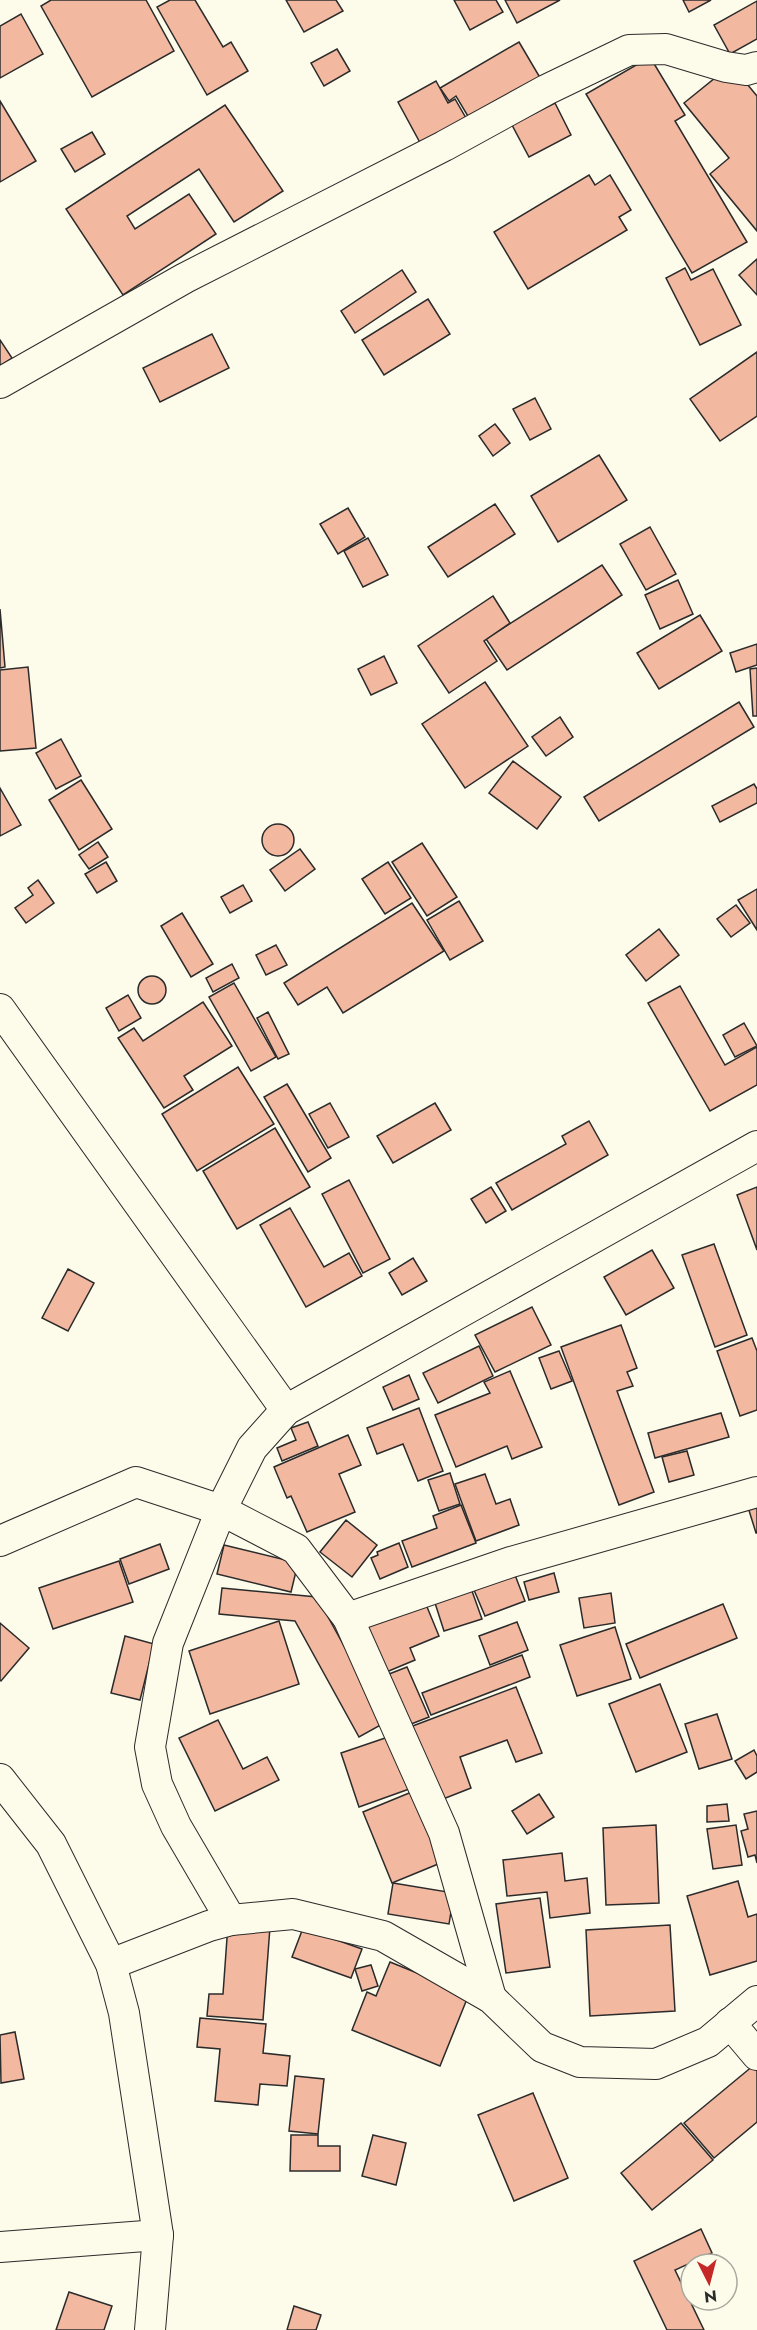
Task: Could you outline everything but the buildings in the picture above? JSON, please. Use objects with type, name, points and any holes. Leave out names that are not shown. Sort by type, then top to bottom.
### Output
[{"type":"street","points":[[0,383],[185,278],[444,146],[546,90],[629,50],[666,49],[726,67],[746,70],[757,67]]},
{"type":"street","points":[[0,1009],[286,1410]]},
{"type":"street","points":[[231,1920],[171,1816],[156,1784],[150,1747],[168,1643],[221,1510],[252,1448],[286,1410],[757,1146]]},
{"type":"street","points":[[0,1541],[136,1482],[221,1510],[296,1549],[348,1618],[444,1833],[491,1998]]},
{"type":"street","points":[[348,1618],[511,1562],[757,1492]]},
{"type":"street","points":[[0,1779],[51,1844],[111,1964],[124,2013],[158,2235],[150,2330]]},
{"type":"street","points":[[111,1964],[209,1926],[231,1920],[293,1914],[382,1936],[491,1998],[542,2047],[580,2062],[656,2064],[708,2042],[757,2001]]},
{"type":"street","points":[[730,2023],[757,2055]]},
{"type":"street","points":[[0,2247],[158,2235]]}]
